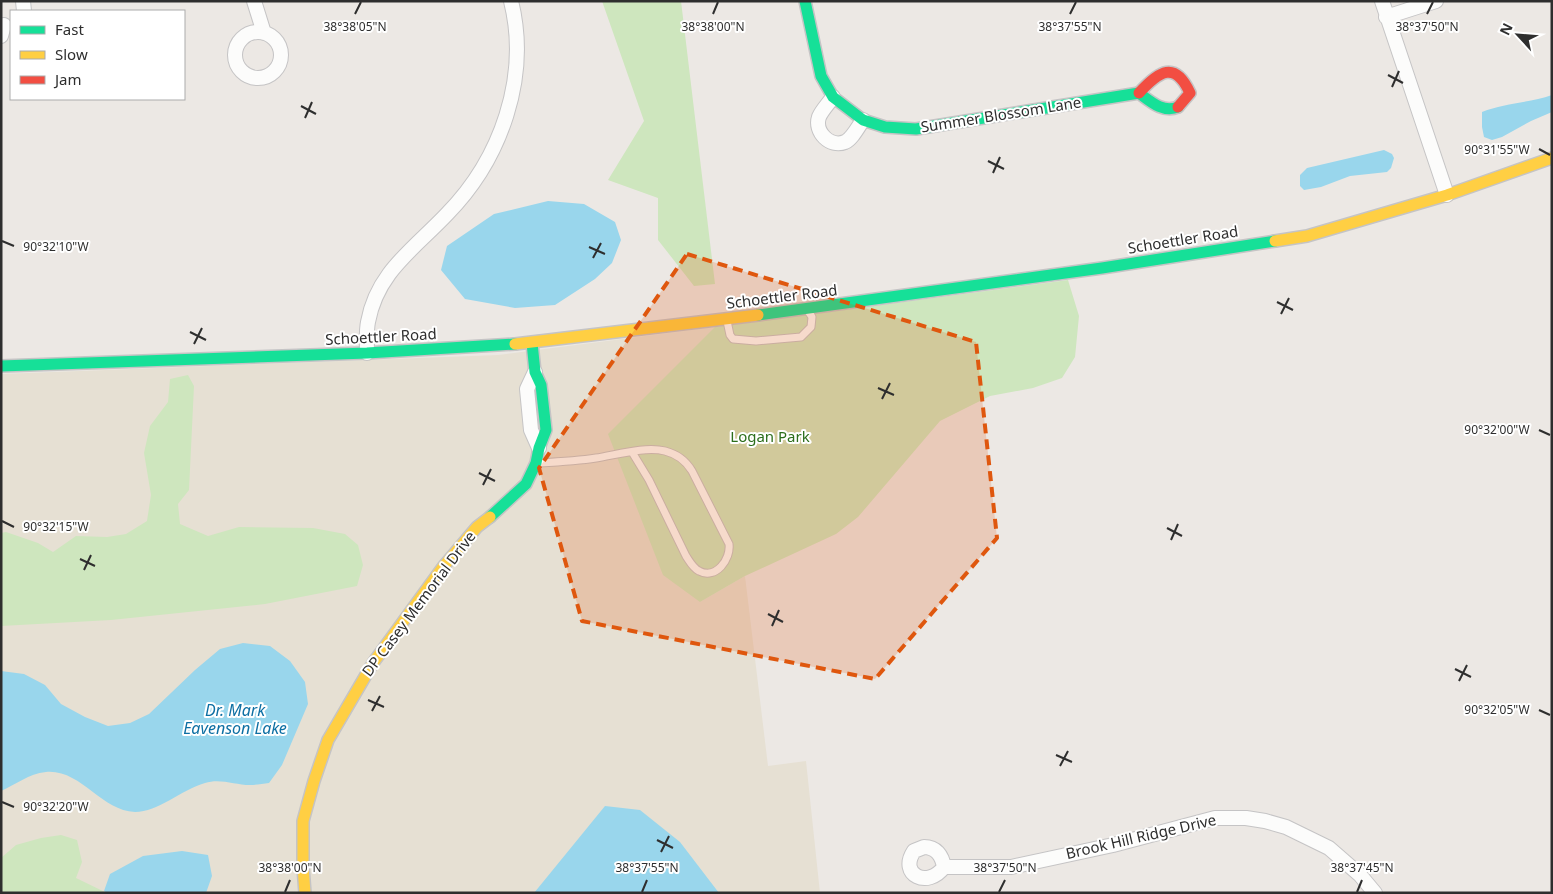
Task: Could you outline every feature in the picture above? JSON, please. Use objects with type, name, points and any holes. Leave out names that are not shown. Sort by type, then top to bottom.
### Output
[{"type":"street","points":[[254,1],[264,33]]},
{"type":"street","points":[[367,353],[367,323],[379,288],[394,267],[448,214],[474,183],[497,143],[514,83],[517,61],[516,22],[511,1]]},
{"type":"street","name":"Summer Blossom Lane","points":[[805,1],[821,76],[833,97],[863,120],[885,127],[916,129],[1139,93]]},
{"type":"street","points":[[1382,1],[1447,195]]},
{"type":"street","points":[[1386,16],[1436,1]]},
{"type":"street","points":[[833,97],[819,117],[818,127],[820,133],[830,142],[843,143],[848,140],[863,120]]},
{"type":"street","name":"Schoettler Road","points":[[1,366],[367,353],[532,343],[806,309],[1092,269],[1307,236],[1447,195],[1552,158]]},
{"type":"street","name":"DP Casey Memorial Drive","points":[[305,893],[302,867],[303,821],[328,740],[373,663],[443,567],[477,527],[526,484],[536,463],[539,448],[531,430],[527,389],[535,372],[532,343]]},
{"type":"street","name":"Brook Hill Ridge Drive","points":[[944,867],[1011,867],[1114,845],[1215,818],[1246,818],[1286,827],[1329,848],[1360,875],[1375,893]]},
{"type":"lane","points":[[726,319],[730,336],[733,339],[756,341],[801,337],[811,327],[812,317],[806,309]]},
{"type":"lane","points":[[536,463],[594,459],[632,452],[644,450],[663,450],[680,457],[687,463],[729,544],[730,552],[728,559],[720,568],[714,572],[706,573],[700,572],[693,567],[649,480],[632,452]]},
{"type":"highlighted area","points":[[687,254],[976,342],[997,538],[875,679],[582,621],[539,468]]},
{"type":"shaded area","points":[[715,327],[700,602],[745,576],[768,766],[806,761],[820,893],[1,893],[1,374],[498,355]]},
{"type":"green space","points":[[602,1],[681,1],[715,284],[694,286],[658,240],[658,198],[608,180],[644,121]]},
{"type":"green space","name":"Logan Park","points":[[1068,280],[1079,316],[1075,357],[1062,378],[1033,388],[990,396],[940,421],[858,517],[836,534],[745,576],[700,602],[663,575],[608,434],[715,327]]},
{"type":"green space","points":[[188,375],[194,386],[189,490],[178,504],[180,524],[208,536],[239,527],[313,528],[345,534],[358,545],[363,565],[357,586],[265,604],[111,620],[1,626],[1,533],[6,532],[38,543],[53,552],[76,536],[107,537],[126,534],[147,521],[151,495],[144,453],[150,426],[168,402],[170,379]]},
{"type":"green space","points":[[61,835],[77,840],[82,862],[76,878],[107,893],[1,893],[1,858],[16,845]]},
{"type":"water","points":[[1552,95],[1552,112],[1502,137],[1492,140],[1484,137],[1482,112]]},
{"type":"water","points":[[1384,150],[1392,154],[1394,158],[1391,168],[1387,172],[1350,176],[1321,187],[1304,190],[1300,186],[1300,175],[1307,168]]},
{"type":"water","points":[[548,201],[584,204],[615,222],[621,240],[612,263],[595,279],[555,305],[515,308],[465,299],[441,270],[447,246],[494,214]]},
{"type":"water","name":"Dr. Mark Eavenson Lake","points":[[243,643],[270,646],[290,661],[305,682],[308,704],[282,765],[269,783],[244,785],[222,781],[205,783],[187,790],[161,805],[135,812],[123,810],[112,805],[81,783],[58,773],[46,772],[34,775],[1,791],[1,671],[24,674],[45,685],[61,704],[85,717],[108,726],[130,723],[149,714],[220,649]]},
{"type":"water","points":[[605,806],[640,810],[680,842],[719,893],[534,893]]},
{"type":"water","points":[[182,851],[208,855],[212,876],[206,893],[107,893],[104,891],[110,874],[143,856]]},
{"type":"traffic: fast","points":[[805,1],[821,76],[833,97],[863,120],[885,127],[916,129],[1139,93],[1162,108],[1178,107]]},
{"type":"traffic: fast","points":[[758,315],[1102,268],[1275,241]]},
{"type":"traffic: fast","points":[[490,517],[526,484],[536,463],[546,430],[541,385],[535,372],[532,343]]},
{"type":"traffic: fast","points":[[1,366],[367,353],[515,344]]},
{"type":"traffic: slow","points":[[1275,241],[1307,236],[1447,195],[1552,158]]},
{"type":"traffic: slow","points":[[515,344],[758,315]]},
{"type":"traffic: slow","points":[[305,893],[303,821],[328,740],[373,663],[443,567],[477,527],[490,517]]},
{"type":"traffic: jam","points":[[1139,93],[1153,79],[1166,72],[1173,73],[1179,76],[1190,93],[1178,107]]}]
